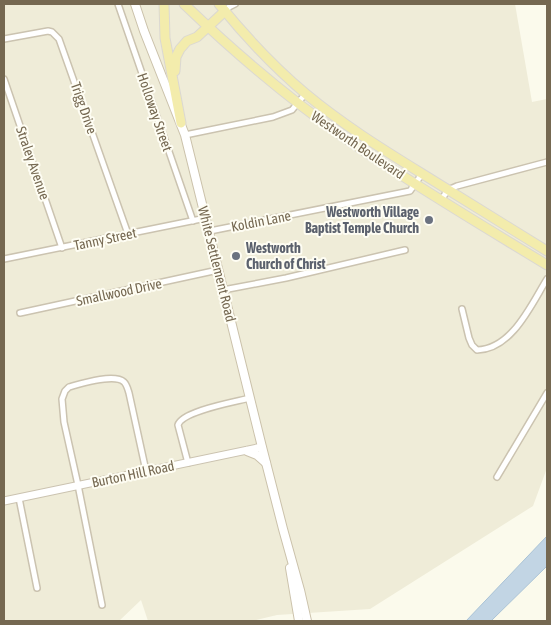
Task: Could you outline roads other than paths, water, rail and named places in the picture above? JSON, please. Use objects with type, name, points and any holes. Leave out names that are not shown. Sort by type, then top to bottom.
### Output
[{"type":"main road","name":"White Settlement Road","points":[[135,4],[185,135],[307,621]]},
{"type":"main road","points":[[164,4],[165,38],[181,123]]},
{"type":"main road","name":"Westworth Boulevard","points":[[184,4],[226,44],[298,103],[347,139],[547,265]]},
{"type":"main road","points":[[174,84],[176,57],[180,49],[187,41],[197,37],[209,28],[222,8]]},
{"type":"main road","name":"Westworth Boulevard","points":[[222,8],[252,42],[306,93],[347,125],[547,251]]},
{"type":"main road","points":[[197,37],[215,39],[226,44]]},
{"type":"main road","points":[[247,450],[257,455],[266,463]]},
{"type":"main road","name":"White Settlement Road","points":[[283,529],[299,621]]},
{"type":"street","name":"Holloway Street","points":[[118,4],[193,221]]},
{"type":"street","points":[[222,8],[235,4]]},
{"type":"street","name":"Trigg Drive","points":[[4,39],[48,31],[52,32],[59,39],[128,234]]},
{"type":"street","name":"Straley Avenue","points":[[4,79],[62,248]]},
{"type":"street","points":[[185,135],[273,117],[292,110],[306,93]]},
{"type":"street","points":[[442,200],[448,190],[547,162]]},
{"type":"street","points":[[416,184],[422,174]]},
{"type":"street","name":"Koldin Lane","points":[[210,231],[410,191],[416,184]]},
{"type":"street","name":"Tanny Street","points":[[4,260],[206,218]]},
{"type":"street","points":[[223,290],[286,278],[405,250]]},
{"type":"street","name":"Smallwood Drive","points":[[20,313],[218,270]]},
{"type":"street","points":[[462,309],[472,345],[477,350],[487,350],[511,334],[547,279]]},
{"type":"street","points":[[102,605],[64,422],[62,399],[69,387],[110,379],[124,382],[129,393],[146,471]]},
{"type":"street","points":[[497,477],[547,392]]},
{"type":"street","points":[[188,463],[178,425],[179,421],[185,416],[209,408],[250,398]]},
{"type":"street","name":"Burton Hill Road","points":[[4,501],[262,447]]},
{"type":"street","points":[[19,498],[37,588]]},
{"type":"water","points":[[547,536],[547,566],[491,621],[466,621]]},
{"type":"place","name":"Westworth Village Baptist Temple Church","points":[[429,220]]},
{"type":"place","name":"Westworth Church of Christ","points":[[236,256]]}]
